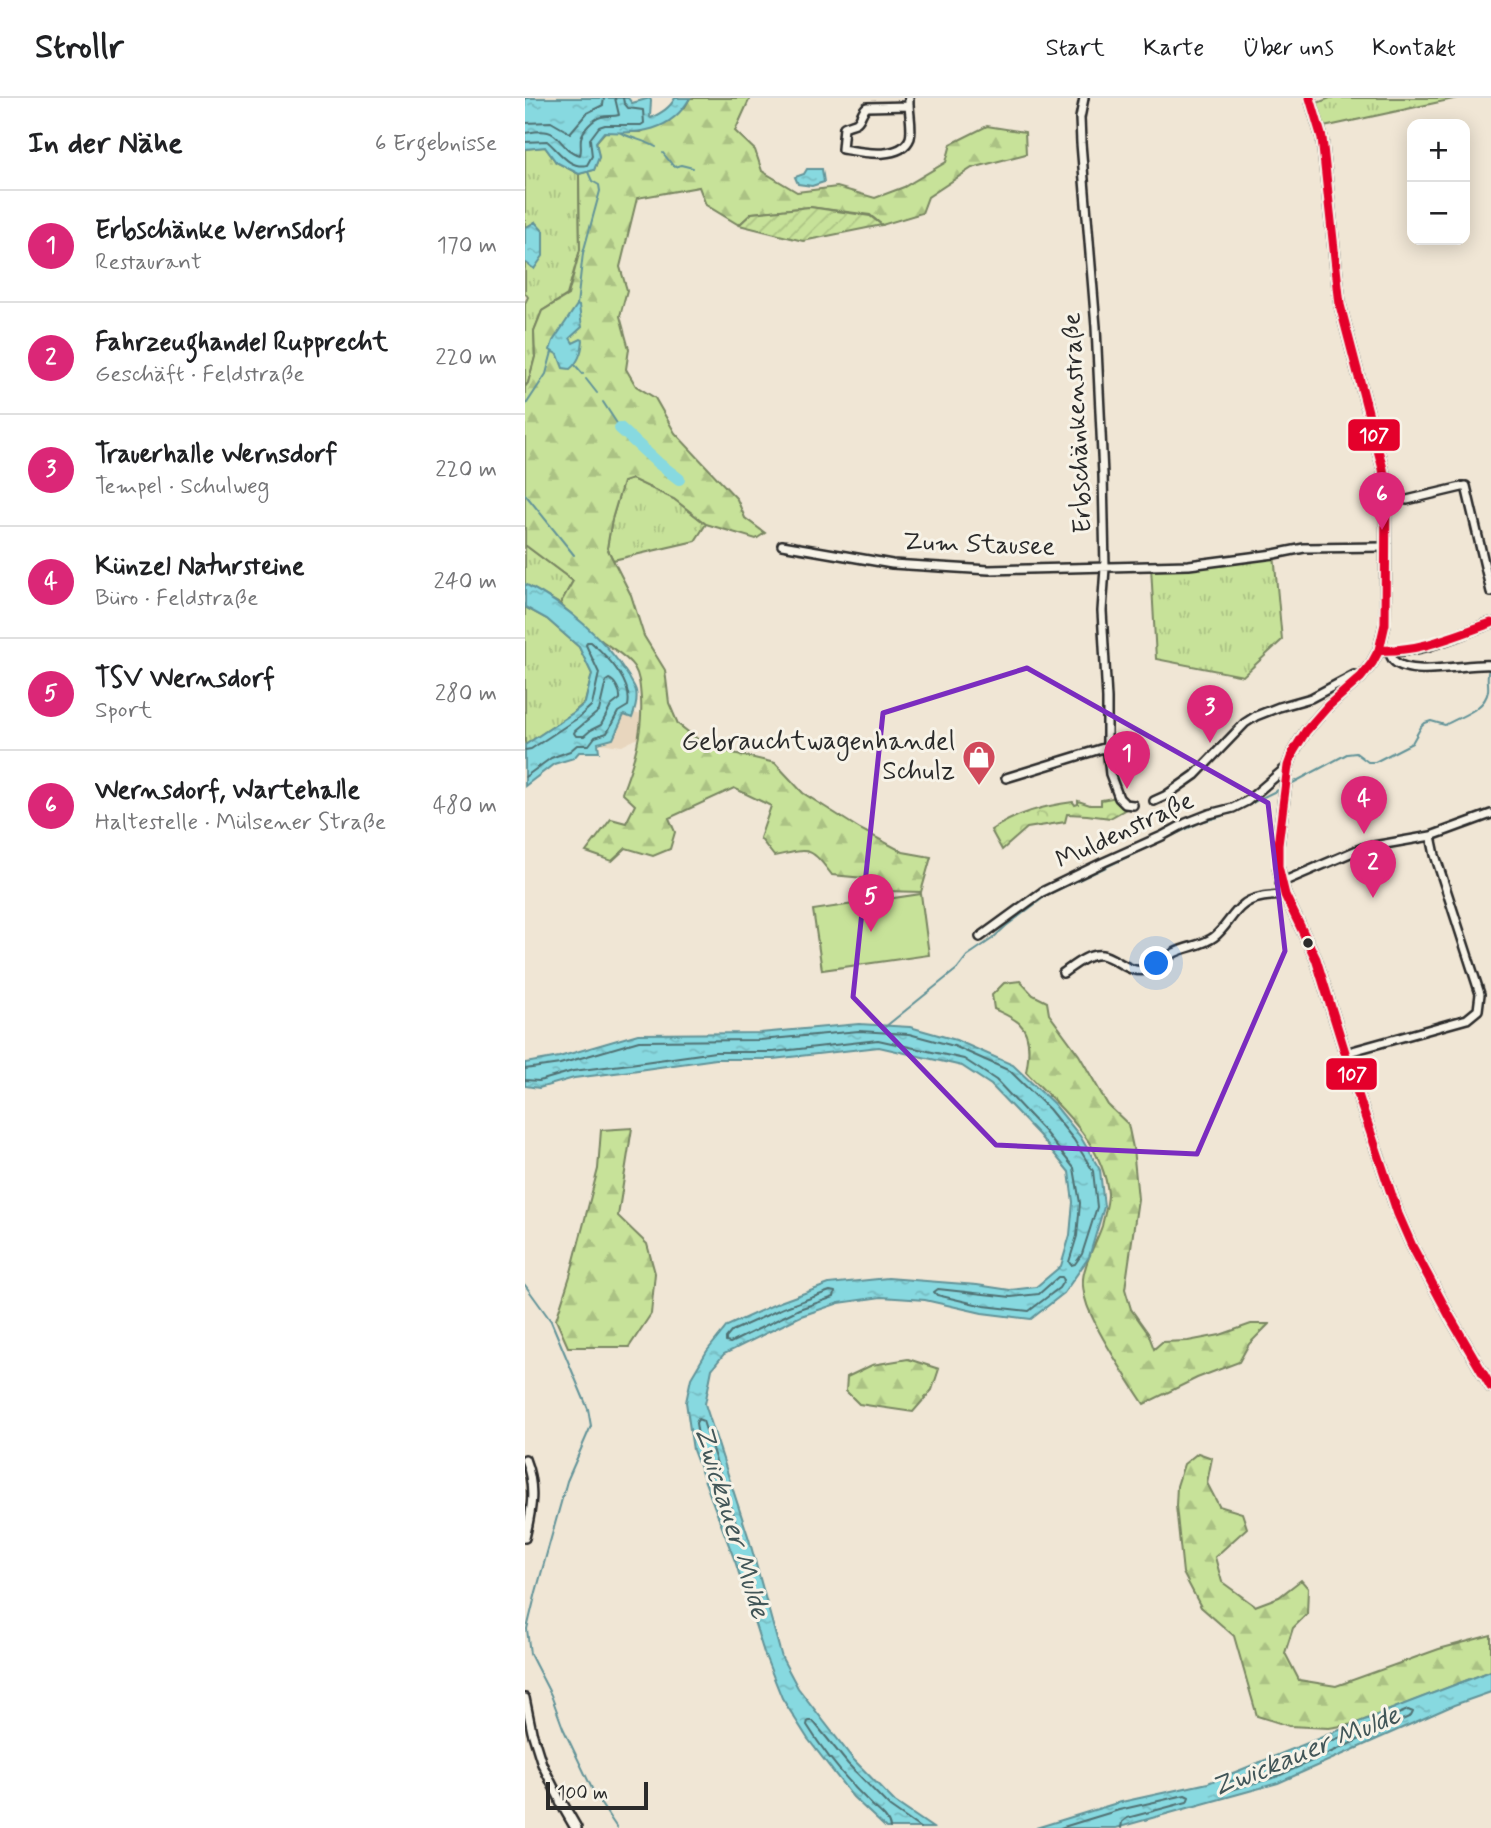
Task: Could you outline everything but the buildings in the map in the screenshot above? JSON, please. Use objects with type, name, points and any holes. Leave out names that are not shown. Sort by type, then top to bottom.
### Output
[{"type":"street","name":"Erbschänkenstraße","points":[[1084,98],[1080,118],[1081,143],[1096,327],[1103,475],[1105,568],[1102,611],[1107,747],[1110,774],[1119,798],[1125,804],[1133,805]]},
{"type":"street","points":[[1310,98],[1322,138],[1340,305],[1386,489],[1385,624],[1384,650],[1361,677],[1328,706],[1306,731],[1293,752],[1288,766],[1278,845],[1280,883],[1316,959],[1398,1214],[1450,1317],[1491,1387]]},
{"type":"street","points":[[909,102],[911,134],[909,141],[901,148],[878,154],[842,149],[844,127],[859,120],[862,110],[867,107],[909,102]]},
{"type":"street","points":[[1406,500],[1466,486],[1491,593]]},
{"type":"street","name":"Zum Stausee","points":[[782,545],[893,564],[989,570],[1189,565],[1304,548],[1385,547]]},
{"type":"street","points":[[1482,552],[1491,550]]},
{"type":"street","points":[[1384,650],[1419,648],[1491,623]]},
{"type":"street","points":[[1384,650],[1396,663],[1410,668],[1454,668],[1490,664]]},
{"type":"street","points":[[1154,801],[1195,775],[1245,723],[1256,716],[1311,698],[1354,675],[1361,677]]},
{"type":"street","points":[[1006,778],[1107,747]]},
{"type":"street","name":"Muldenstraße","points":[[980,937],[1042,892],[1187,823],[1247,801],[1288,766]]},
{"type":"street","points":[[1280,883],[1362,848],[1431,836],[1491,814]]},
{"type":"street","points":[[1345,1053],[1467,1019],[1478,1010],[1480,995],[1431,836]]},
{"type":"street","points":[[1063,973],[1080,961],[1102,955],[1126,968],[1146,971],[1181,950],[1202,944],[1215,936],[1244,904],[1268,896],[1285,895]]},
{"type":"street","points":[[525,1459],[532,1484],[532,1502],[525,1538]]},
{"type":"street","points":[[525,1698],[542,1764],[576,1828]]},
{"type":"highlighted area","points":[[1027,668],[1268,803],[1285,951],[1197,1154],[996,1145],[853,997],[883,713]]},
{"type":"shaded area","points":[[634,713],[642,715],[638,738],[622,746],[598,743],[613,739],[624,714],[632,718]]},
{"type":"green space","points":[[690,98],[750,98],[735,131],[755,150],[762,171],[797,192],[837,187],[875,198],[904,187],[946,162],[951,144],[987,126],[1025,132],[1026,154],[972,168],[928,197],[922,213],[882,225],[870,215],[810,207],[752,213],[739,225],[706,205],[699,187],[637,198],[620,267],[627,290],[620,316],[629,349],[626,369],[636,386],[655,398],[675,433],[737,499],[745,518],[765,533],[756,539],[706,524],[674,499],[632,479],[623,482],[607,548],[631,595],[644,636],[665,670],[669,703],[678,724],[708,747],[775,763],[803,793],[860,829],[903,852],[931,857],[921,892],[885,891],[864,878],[832,875],[818,858],[808,852],[774,856],[760,838],[771,806],[734,788],[669,818],[675,832],[670,849],[653,856],[626,848],[612,861],[586,852],[611,819],[626,823],[635,805],[622,793],[639,735],[640,687],[631,663],[590,632],[560,604],[573,581],[525,545],[525,387],[535,357],[534,331],[542,311],[568,295],[580,250],[579,174],[594,170],[599,157],[596,142],[605,132],[641,132],[685,107]]},
{"type":"green space","points":[[1330,98],[1458,98],[1319,128],[1312,105]]},
{"type":"green space","points":[[545,147],[556,162],[579,174],[580,250],[567,295],[542,311],[534,331],[535,357],[525,387],[525,303],[528,297],[525,293],[525,262],[534,268],[535,222],[525,228],[525,149]]},
{"type":"green space","points":[[810,207],[870,216],[882,225],[803,241],[739,225],[752,213]]},
{"type":"green space","points":[[632,479],[674,499],[706,524],[695,541],[613,560],[607,548],[612,519],[623,482]]},
{"type":"green space","points":[[525,545],[573,581],[560,604],[525,584]]},
{"type":"green space","points":[[1274,554],[1282,640],[1243,676],[1156,659],[1151,566]]},
{"type":"green space","points":[[525,607],[547,619],[579,647],[592,674],[585,702],[525,745]]},
{"type":"green space","points":[[1117,797],[1121,804],[1128,808],[1110,818],[1067,814],[1065,822],[1027,828],[1002,850],[991,830],[1041,808],[1073,802],[1075,805],[1078,801],[1101,805],[1101,800]]},
{"type":"green space","points":[[921,894],[929,955],[822,970],[813,910]]},
{"type":"green space","points":[[1020,981],[1033,995],[1047,1002],[1049,1014],[1079,1055],[1108,1105],[1128,1124],[1138,1199],[1125,1289],[1131,1309],[1148,1333],[1154,1349],[1162,1342],[1188,1341],[1220,1335],[1251,1324],[1269,1324],[1249,1344],[1239,1362],[1197,1378],[1144,1404],[1099,1331],[1084,1292],[1084,1272],[1107,1206],[1105,1176],[1089,1142],[1065,1112],[1026,1072],[1029,1046],[1023,1028],[994,1009],[992,995],[1004,983]]},
{"type":"green space","points":[[632,1128],[618,1216],[647,1244],[655,1273],[651,1314],[629,1347],[568,1347],[556,1320],[598,1169],[601,1130]]},
{"type":"green space","points":[[908,1359],[939,1369],[932,1390],[913,1412],[859,1404],[846,1391],[847,1377],[872,1365]]},
{"type":"green space","points":[[1198,1453],[1212,1458],[1207,1483],[1219,1506],[1242,1513],[1247,1528],[1215,1557],[1222,1582],[1255,1606],[1279,1597],[1301,1580],[1308,1588],[1307,1614],[1293,1628],[1285,1653],[1299,1680],[1336,1686],[1439,1649],[1491,1635],[1491,1671],[1354,1724],[1329,1728],[1289,1726],[1257,1716],[1234,1636],[1201,1607],[1183,1573],[1176,1506],[1177,1486],[1184,1464]]},
{"type":"water","points":[[525,98],[628,98],[632,103],[650,98],[651,118],[668,107],[675,98],[690,98],[673,118],[664,124],[642,131],[604,132],[596,142],[599,157],[594,170],[579,174],[556,162],[545,147],[525,149]]},
{"type":"water","points":[[807,169],[822,169],[824,182],[812,186],[798,184],[795,177],[804,174]]},
{"type":"water","points":[[535,222],[543,231],[543,256],[534,269],[525,262],[525,228]]},
{"type":"water","points":[[577,305],[582,327],[570,338],[573,343],[583,340],[582,349],[578,360],[570,369],[563,368],[558,355],[550,350]]},
{"type":"water","points":[[525,584],[570,612],[596,636],[629,677],[637,698],[632,718],[624,715],[613,739],[598,743],[599,752],[579,752],[574,758],[554,764],[525,786],[525,745],[585,703],[592,674],[579,647],[547,619],[525,607]]},
{"type":"water","name":"Zwickauer Mulde","points":[[859,1024],[910,1027],[956,1040],[1013,1065],[1054,1104],[1080,1136],[1100,1170],[1104,1207],[1089,1257],[1064,1293],[1031,1319],[982,1313],[925,1300],[881,1297],[839,1303],[801,1316],[724,1354],[712,1369],[705,1404],[749,1539],[782,1658],[798,1688],[853,1759],[895,1802],[933,1828],[886,1828],[853,1797],[808,1739],[782,1698],[693,1450],[686,1402],[691,1378],[707,1351],[727,1326],[829,1284],[888,1278],[1010,1290],[1036,1287],[1061,1266],[1070,1235],[1073,1202],[1069,1172],[1039,1135],[991,1085],[962,1066],[879,1047],[773,1059],[716,1059],[574,1078],[539,1088],[525,1086],[525,1063],[559,1057],[638,1034],[760,1033]]},
{"type":"water","name":"Zwickauer Mulde","points":[[1491,1671],[1491,1692],[1454,1705],[1278,1783],[1116,1828],[1036,1828],[1117,1803],[1208,1783]]},
{"type":"waterway","points":[[621,133],[656,147]]},
{"type":"waterway","points":[[663,153],[674,167],[681,165],[693,168]]},
{"type":"waterway","points":[[577,305],[583,253],[600,191],[599,185],[592,181],[588,172]]},
{"type":"waterway","points":[[525,406],[546,374],[552,352]]},
{"type":"waterway","points":[[575,365],[583,374]]},
{"type":"waterway","points":[[586,379],[597,393]]},
{"type":"waterway","points":[[603,402],[620,428]]},
{"type":"waterway","points":[[620,428],[679,479]]},
{"type":"waterway","points":[[525,494],[574,555]]},
{"type":"waterway","points":[[1289,785],[1347,754],[1356,753],[1368,762],[1375,762],[1412,743],[1425,723],[1431,721],[1445,725],[1471,712],[1486,698],[1489,669]]},
{"type":"waterway","points":[[1229,814],[1281,789]]},
{"type":"waterway","points":[[885,1027],[957,969],[967,956],[1047,895],[1201,822],[1222,816]]},
{"type":"waterway","points":[[525,1285],[551,1321],[588,1409],[591,1426],[567,1481],[536,1592],[527,1629],[530,1654],[596,1797],[617,1828]]},
{"type":"transit line","name":"107","points":[[1310,98],[1322,138],[1340,305],[1386,489],[1385,624],[1379,650],[1372,663],[1361,677],[1328,706],[1306,731],[1293,752],[1288,766],[1278,866],[1285,895],[1316,959],[1398,1214],[1450,1317],[1491,1387]]},
{"type":"transit line","name":"107","points":[[1379,650],[1422,646],[1491,623]]},
{"type":"place","name":"Wernsdorf, Wartehalle","points":[[1382,530]]},
{"type":"place","name":"Trauerhalle Wernsdorf","points":[[1210,743]]},
{"type":"place","name":"Gebrauchtwagenhandel Schulz","points":[[979,787]]},
{"type":"place","name":"Erbschänke Wernsdorf","points":[[1127,789]]},
{"type":"place","name":"Künzel Natursteine","points":[[1364,834]]},
{"type":"place","name":"Fahrzeughandel Rupprecht","points":[[1373,898]]},
{"type":"place","name":"TSV Wernsdorf","points":[[871,932]]}]
